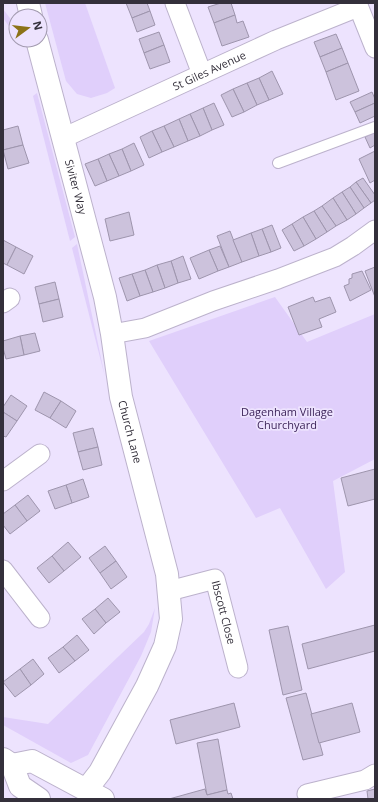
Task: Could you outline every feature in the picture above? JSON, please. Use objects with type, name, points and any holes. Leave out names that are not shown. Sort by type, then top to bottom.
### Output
[{"type":"street","points":[[175,3],[202,74]]},
{"type":"street","points":[[357,5],[375,48]]},
{"type":"street","name":"St Giles Avenue","points":[[63,138],[276,40],[357,5]]},
{"type":"street","name":"Siviter Way","points":[[39,48],[105,297],[112,334]]},
{"type":"street","points":[[112,334],[145,328],[213,301],[278,279],[335,256],[353,246],[375,230]]},
{"type":"street","name":"Church Lane","points":[[93,796],[100,772],[147,686],[165,646],[171,619],[167,574],[121,396],[112,334]]},
{"type":"street","points":[[3,481],[40,454]]},
{"type":"street","points":[[3,570],[40,618]]},
{"type":"street","name":"Ibscott Close","points":[[169,591],[215,579],[238,668]]},
{"type":"street","points":[[39,799],[20,786],[8,762],[32,760],[93,796]]},
{"type":"street","points":[[307,794],[365,780],[375,774]]},
{"type":"lane","points":[[278,163],[375,127]]},
{"type":"green space","points":[[45,3],[85,3],[115,88],[107,93],[91,98],[77,94],[66,81],[48,14],[48,8],[46,8]]},
{"type":"green space","points":[[3,9],[8,16],[8,25],[3,18]]},
{"type":"green space","points":[[37,93],[75,237],[70,241],[33,96]]},
{"type":"green space","points":[[77,244],[105,377],[72,248]]},
{"type":"green space","name":"Dagenham Village Churchyard","points":[[275,297],[307,342],[375,314],[375,459],[333,481],[345,572],[326,589],[280,508],[256,518],[149,341]]},
{"type":"green space","points":[[155,608],[151,632],[141,656],[88,755],[71,763],[3,725],[3,717],[48,724],[144,632],[149,624]]},
{"type":"building","points":[[126,3],[147,3],[150,11],[132,18]]},
{"type":"building","points":[[221,3],[231,3],[235,15],[214,23],[208,7]]},
{"type":"building","points":[[150,11],[155,25],[137,32],[132,18]]},
{"type":"building","points":[[235,15],[237,23],[243,21],[249,37],[222,46],[214,23]]},
{"type":"building","points":[[159,32],[164,45],[144,53],[139,39]]},
{"type":"building","points":[[336,34],[342,48],[320,57],[314,42]]},
{"type":"building","points":[[164,45],[170,62],[150,69],[144,53]]},
{"type":"building","points":[[342,48],[348,63],[326,72],[320,57]]},
{"type":"building","points":[[348,63],[359,91],[336,100],[326,72]]},
{"type":"building","points":[[272,71],[283,94],[269,100],[259,78]]},
{"type":"building","points":[[259,78],[269,100],[257,105],[247,83]]},
{"type":"building","points":[[247,83],[257,105],[244,112],[233,89]]},
{"type":"building","points":[[233,89],[244,112],[232,117],[221,95]]},
{"type":"building","points":[[372,92],[375,103],[355,112],[350,102]]},
{"type":"building","points":[[214,103],[224,125],[212,130],[203,108]]},
{"type":"building","points":[[375,103],[375,116],[360,123],[355,112]]},
{"type":"building","points":[[203,108],[212,130],[200,136],[190,114]]},
{"type":"building","points":[[190,114],[200,136],[188,141],[179,119]]},
{"type":"building","points":[[179,119],[188,141],[174,147],[164,126]]},
{"type":"building","points":[[18,126],[23,145],[3,150],[3,130]]},
{"type":"building","points":[[164,126],[174,147],[162,152],[152,131]]},
{"type":"building","points":[[152,131],[162,152],[149,158],[140,137]]},
{"type":"building","points":[[375,132],[375,145],[370,148],[365,137]]},
{"type":"building","points":[[134,143],[144,165],[131,171],[122,149]]},
{"type":"building","points":[[23,145],[29,163],[8,169],[3,150]]},
{"type":"building","points":[[122,149],[131,171],[119,176],[109,154]]},
{"type":"building","points":[[375,151],[375,180],[370,183],[359,159]]},
{"type":"building","points":[[109,154],[119,176],[107,181],[98,159]]},
{"type":"building","points":[[98,159],[107,181],[95,186],[85,164]]},
{"type":"building","points":[[363,178],[375,195],[375,200],[371,203],[356,182]]},
{"type":"building","points":[[356,182],[371,203],[364,208],[350,187]]},
{"type":"building","points":[[350,187],[364,208],[356,214],[342,192]]},
{"type":"building","points":[[342,192],[356,214],[347,220],[333,198]]},
{"type":"building","points":[[333,198],[347,220],[336,226],[322,206]]},
{"type":"building","points":[[322,206],[336,226],[327,232],[314,211]]},
{"type":"building","points":[[314,211],[327,232],[316,239],[303,217]]},
{"type":"building","points":[[129,212],[134,235],[110,241],[105,219]]},
{"type":"building","points":[[303,217],[316,239],[304,246],[292,224]]},
{"type":"building","points":[[292,224],[304,246],[294,251],[282,230]]},
{"type":"building","points":[[272,225],[281,248],[271,252],[262,229]]},
{"type":"building","points":[[262,229],[271,252],[259,256],[251,233]]},
{"type":"building","points":[[230,231],[242,262],[229,267],[217,236]]},
{"type":"building","points":[[251,233],[259,256],[242,262],[233,240]]},
{"type":"building","points":[[3,240],[16,247],[7,265],[3,263]]},
{"type":"building","points":[[220,246],[229,267],[218,271],[209,250]]},
{"type":"building","points":[[16,247],[33,256],[24,274],[7,265]]},
{"type":"building","points":[[209,250],[218,271],[199,279],[190,258]]},
{"type":"building","points":[[183,256],[191,279],[178,283],[171,261]]},
{"type":"building","points":[[171,261],[178,283],[165,288],[157,265]]},
{"type":"building","points":[[157,265],[165,288],[153,292],[145,270]]},
{"type":"building","points":[[375,267],[375,297],[365,271]]},
{"type":"building","points":[[145,270],[153,292],[140,296],[132,274]]},
{"type":"building","points":[[362,271],[371,290],[350,301],[344,286],[349,284],[349,279],[352,278],[352,274]]},
{"type":"building","points":[[132,274],[140,296],[127,301],[119,278]]},
{"type":"building","points":[[55,282],[59,299],[39,304],[35,287]]},
{"type":"building","points":[[313,297],[315,302],[330,297],[336,312],[319,319],[322,327],[299,335],[288,307]]},
{"type":"building","points":[[59,299],[63,317],[43,322],[39,304]]},
{"type":"building","points":[[35,333],[40,351],[24,355],[20,336]]},
{"type":"building","points":[[20,336],[24,355],[6,359],[3,341]]},
{"type":"building","points":[[44,392],[61,401],[50,418],[35,410]]},
{"type":"building","points":[[11,395],[27,406],[17,421],[3,412],[3,407]]},
{"type":"building","points":[[61,401],[76,411],[66,428],[50,418]]},
{"type":"building","points":[[3,412],[17,421],[6,437],[3,436]]},
{"type":"building","points":[[93,428],[98,447],[78,452],[73,433]]},
{"type":"building","points":[[98,447],[102,465],[83,470],[78,452]]},
{"type":"building","points":[[375,469],[375,499],[348,506],[341,478]]},
{"type":"building","points":[[83,479],[89,497],[72,503],[66,485]]},
{"type":"building","points":[[66,485],[72,503],[55,509],[48,491]]},
{"type":"building","points":[[28,495],[40,511],[27,521],[15,505]]},
{"type":"building","points":[[15,505],[27,521],[10,534],[3,525],[3,514]]},
{"type":"building","points":[[68,542],[81,557],[64,571],[52,556]]},
{"type":"building","points":[[105,546],[116,561],[100,573],[89,558]]},
{"type":"building","points":[[52,556],[64,571],[49,583],[37,568]]},
{"type":"building","points":[[116,561],[127,577],[111,589],[100,573]]},
{"type":"building","points":[[108,598],[120,612],[106,623],[95,609]]},
{"type":"building","points":[[95,609],[106,623],[94,634],[82,619]]},
{"type":"building","points":[[375,625],[375,651],[308,669],[302,644]]},
{"type":"building","points":[[288,626],[302,690],[283,695],[269,630]]},
{"type":"building","points":[[77,635],[89,650],[75,661],[63,647]]},
{"type":"building","points":[[63,647],[75,661],[59,673],[48,658]]},
{"type":"building","points":[[33,659],[44,674],[31,685],[20,669]]},
{"type":"building","points":[[20,669],[31,685],[15,697],[3,682]]},
{"type":"building","points":[[306,693],[323,755],[303,760],[286,698]]},
{"type":"building","points":[[234,703],[240,727],[176,744],[170,720]]},
{"type":"building","points":[[352,703],[360,732],[319,743],[311,714]]},
{"type":"building","points":[[218,739],[227,790],[207,795],[197,743]]},
{"type":"building","points":[[205,789],[207,795],[227,790],[228,794],[231,793],[233,799],[169,799]]},
{"type":"building","points":[[375,789],[375,799],[368,799],[367,791]]}]
